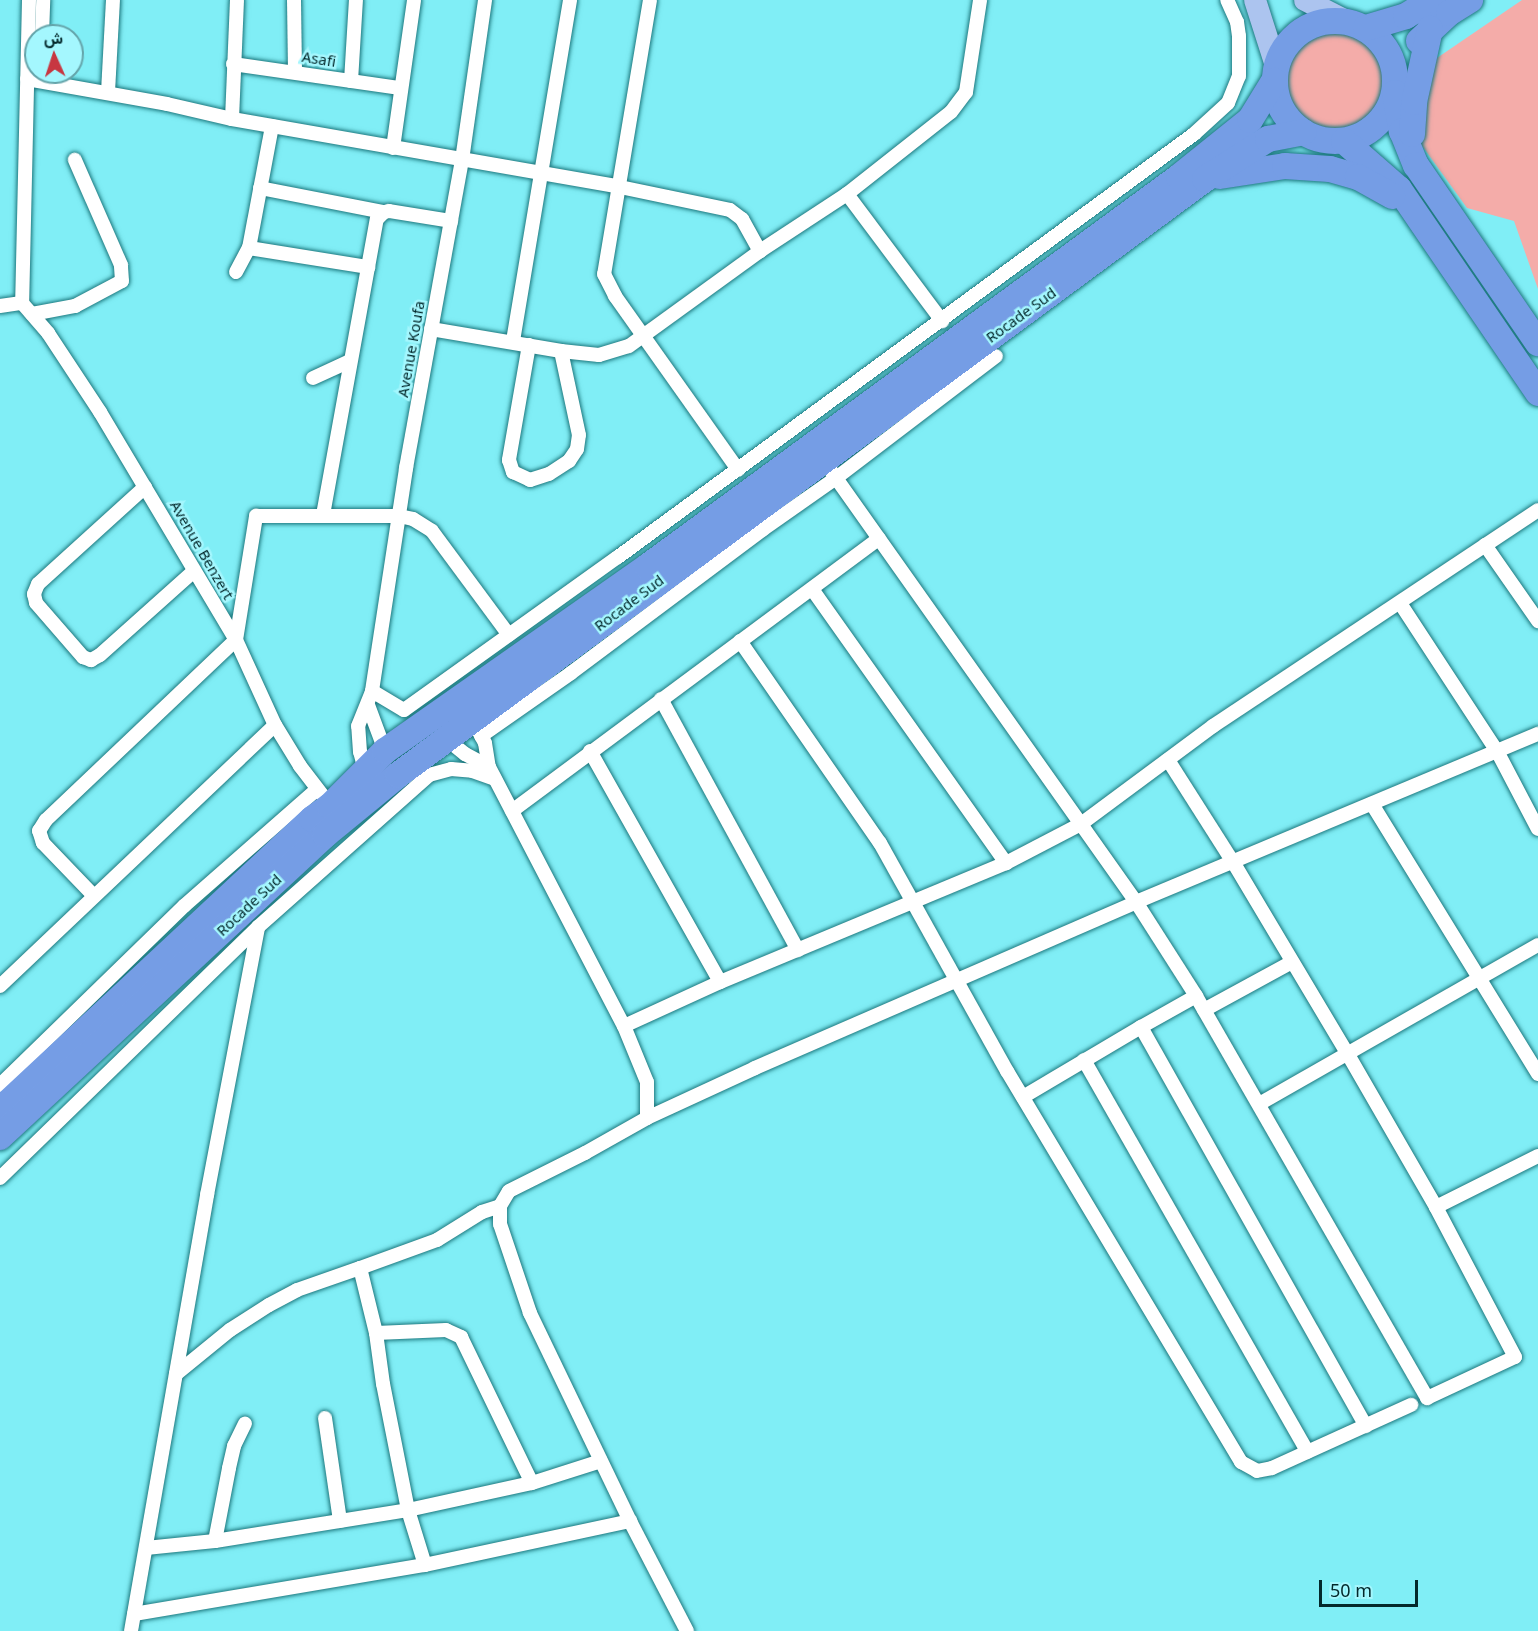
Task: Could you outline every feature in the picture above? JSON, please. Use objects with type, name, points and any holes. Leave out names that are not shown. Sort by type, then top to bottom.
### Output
[{"type":"highway","points":[[1432,0],[1406,16],[1357,25],[1330,20],[1311,25],[1295,35],[1283,49],[1275,74],[1279,105],[1285,115],[1303,132],[1329,141],[1344,141],[1371,130],[1390,107],[1395,84],[1430,29],[1470,0]]},
{"type":"highway","points":[[1357,25],[1381,41],[1391,57],[1404,138],[1416,165],[1538,343]]},
{"type":"highway","points":[[1416,165],[1412,122],[1430,29]]},
{"type":"highway","name":"Rocade Sud","points":[[371,781],[385,752],[628,581],[1151,182],[1213,152],[1250,120],[1275,74]]},
{"type":"highway","name":"Rocade Sud","points":[[0,1110],[312,819],[330,805],[371,781],[398,775],[447,739],[477,728],[830,469],[1205,179],[1268,139],[1303,132]]},
{"type":"highway","points":[[1344,141],[1399,189],[1413,207],[1538,393]]},
{"type":"highway","points":[[1205,179],[1285,166],[1330,169],[1358,177],[1413,207]]},
{"type":"highway","name":"Rocade Sud","points":[[0,1137],[285,888],[330,805]]},
{"type":"main road","points":[[1255,0],[1275,74]]},
{"type":"main road","points":[[1305,0],[1357,25]]},
{"type":"street","points":[[28,24],[29,0]]},
{"type":"street","points":[[42,24],[43,0]]},
{"type":"street","points":[[108,92],[113,0]]},
{"type":"street","points":[[232,119],[237,0]]},
{"type":"street","points":[[294,0],[295,72]]},
{"type":"street","points":[[351,81],[356,0]]},
{"type":"street","points":[[393,148],[414,0]]},
{"type":"street","name":"Avenue Koufa","points":[[371,781],[358,726],[370,698],[431,328],[462,160],[485,0]]},
{"type":"street","points":[[513,341],[570,0]]},
{"type":"street","points":[[650,0],[604,274],[615,296],[738,470]]},
{"type":"street","points":[[431,328],[561,351],[606,354],[629,346],[760,251],[847,194],[958,104],[968,84],[980,0]]},
{"type":"street","points":[[404,710],[942,321],[1151,182],[1194,134],[1228,103],[1239,76],[1239,36],[1237,22],[1227,0]]},
{"type":"street","name":"Asafi","points":[[233,64],[400,88]]},
{"type":"street","points":[[0,306],[22,303],[27,84]]},
{"type":"street","points":[[72,84],[232,119],[620,187],[730,210],[742,219],[760,251]]},
{"type":"street","points":[[236,272],[249,248],[272,126]]},
{"type":"street","points":[[1194,134],[1213,152]]},
{"type":"street","points":[[32,314],[75,306],[122,281],[121,265],[75,160]]},
{"type":"street","points":[[260,188],[384,212],[451,221]]},
{"type":"street","points":[[847,194],[942,321]]},
{"type":"street","points":[[323,514],[368,267],[378,219],[384,212]]},
{"type":"street","points":[[249,248],[368,267]]},
{"type":"street","name":"Avenue Benzert","points":[[22,303],[100,412],[236,640],[275,725],[330,805]]},
{"type":"street","points":[[529,345],[509,460],[513,472],[520,478],[530,480],[549,474],[569,461],[577,449],[579,435],[561,351]]},
{"type":"street","points":[[996,356],[830,469],[1136,902],[1196,996],[1427,1398],[1515,1357],[1436,1207],[1347,1053],[1233,862],[1168,760]]},
{"type":"street","points":[[313,378],[350,361]]},
{"type":"street","points":[[145,487],[38,584],[34,594],[36,603],[83,657],[91,660],[100,655],[194,571]]},
{"type":"street","points":[[624,1026],[720,982],[1006,863],[1081,824],[1213,726],[1538,510]]},
{"type":"street","points":[[94,896],[43,843],[39,831],[46,820],[236,640],[256,516],[323,514],[399,516],[422,522],[432,531],[509,635]]},
{"type":"street","points":[[512,811],[879,538]]},
{"type":"street","points":[[1485,545],[1538,621]]},
{"type":"street","points":[[812,589],[1006,863]]},
{"type":"street","points":[[1400,603],[1497,751],[1538,829]]},
{"type":"street","points":[[740,641],[880,843],[955,980],[1023,1097],[1241,1462],[1251,1470],[1264,1471],[1411,1405]]},
{"type":"street","points":[[370,698],[404,710],[492,773]]},
{"type":"street","name":"Avenue Koufa","points":[[370,698],[385,752],[398,775]]},
{"type":"street","points":[[460,699],[477,728],[492,773],[624,1026],[647,1082],[647,1118]]},
{"type":"street","points":[[661,699],[798,950]]},
{"type":"street","points":[[0,986],[275,725]]},
{"type":"street","points":[[687,1631],[630,1521],[530,1313],[500,1224],[500,1206],[509,1191],[585,1153],[647,1118],[955,980],[1538,734]]},
{"type":"street","points":[[590,751],[720,982]]},
{"type":"street","points":[[0,1178],[258,927],[285,888],[429,775],[451,769],[492,773]]},
{"type":"street","points":[[1372,804],[1538,1074]]},
{"type":"street","points":[[0,1085],[184,906],[330,805]]},
{"type":"street","points":[[131,1631],[207,1195],[258,927]]},
{"type":"street","points":[[1259,1104],[1538,945]]},
{"type":"street","points":[[1204,1010],[1292,962]]},
{"type":"street","points":[[1023,1097],[1196,996]]},
{"type":"street","points":[[1141,1027],[1366,1426]]},
{"type":"street","points":[[1084,1060],[1308,1452]]},
{"type":"street","points":[[1436,1207],[1538,1156]]},
{"type":"street","points":[[176,1374],[230,1330],[268,1305],[297,1290],[437,1240],[482,1212],[500,1206]]},
{"type":"street","points":[[360,1268],[376,1333],[383,1384],[408,1510],[425,1565]]},
{"type":"street","points":[[376,1333],[446,1330],[461,1337],[532,1483]]},
{"type":"street","points":[[326,1418],[340,1521]]},
{"type":"street","points":[[215,1541],[231,1457],[245,1423]]},
{"type":"street","points":[[146,1548],[215,1541],[408,1510],[532,1483],[601,1461]]},
{"type":"street","points":[[134,1614],[233,1595],[425,1565],[630,1521]]},
{"type":"shaded area","points":[[1522,0],[1538,0],[1538,289],[1514,221],[1467,208],[1420,143],[1434,60]]},
{"type":"shaded area","points":[[1336,28],[1356,32],[1373,44],[1385,61],[1389,81],[1385,101],[1373,118],[1356,130],[1336,134],[1316,130],[1299,118],[1287,101],[1283,81],[1287,61],[1299,44],[1316,32]]}]
